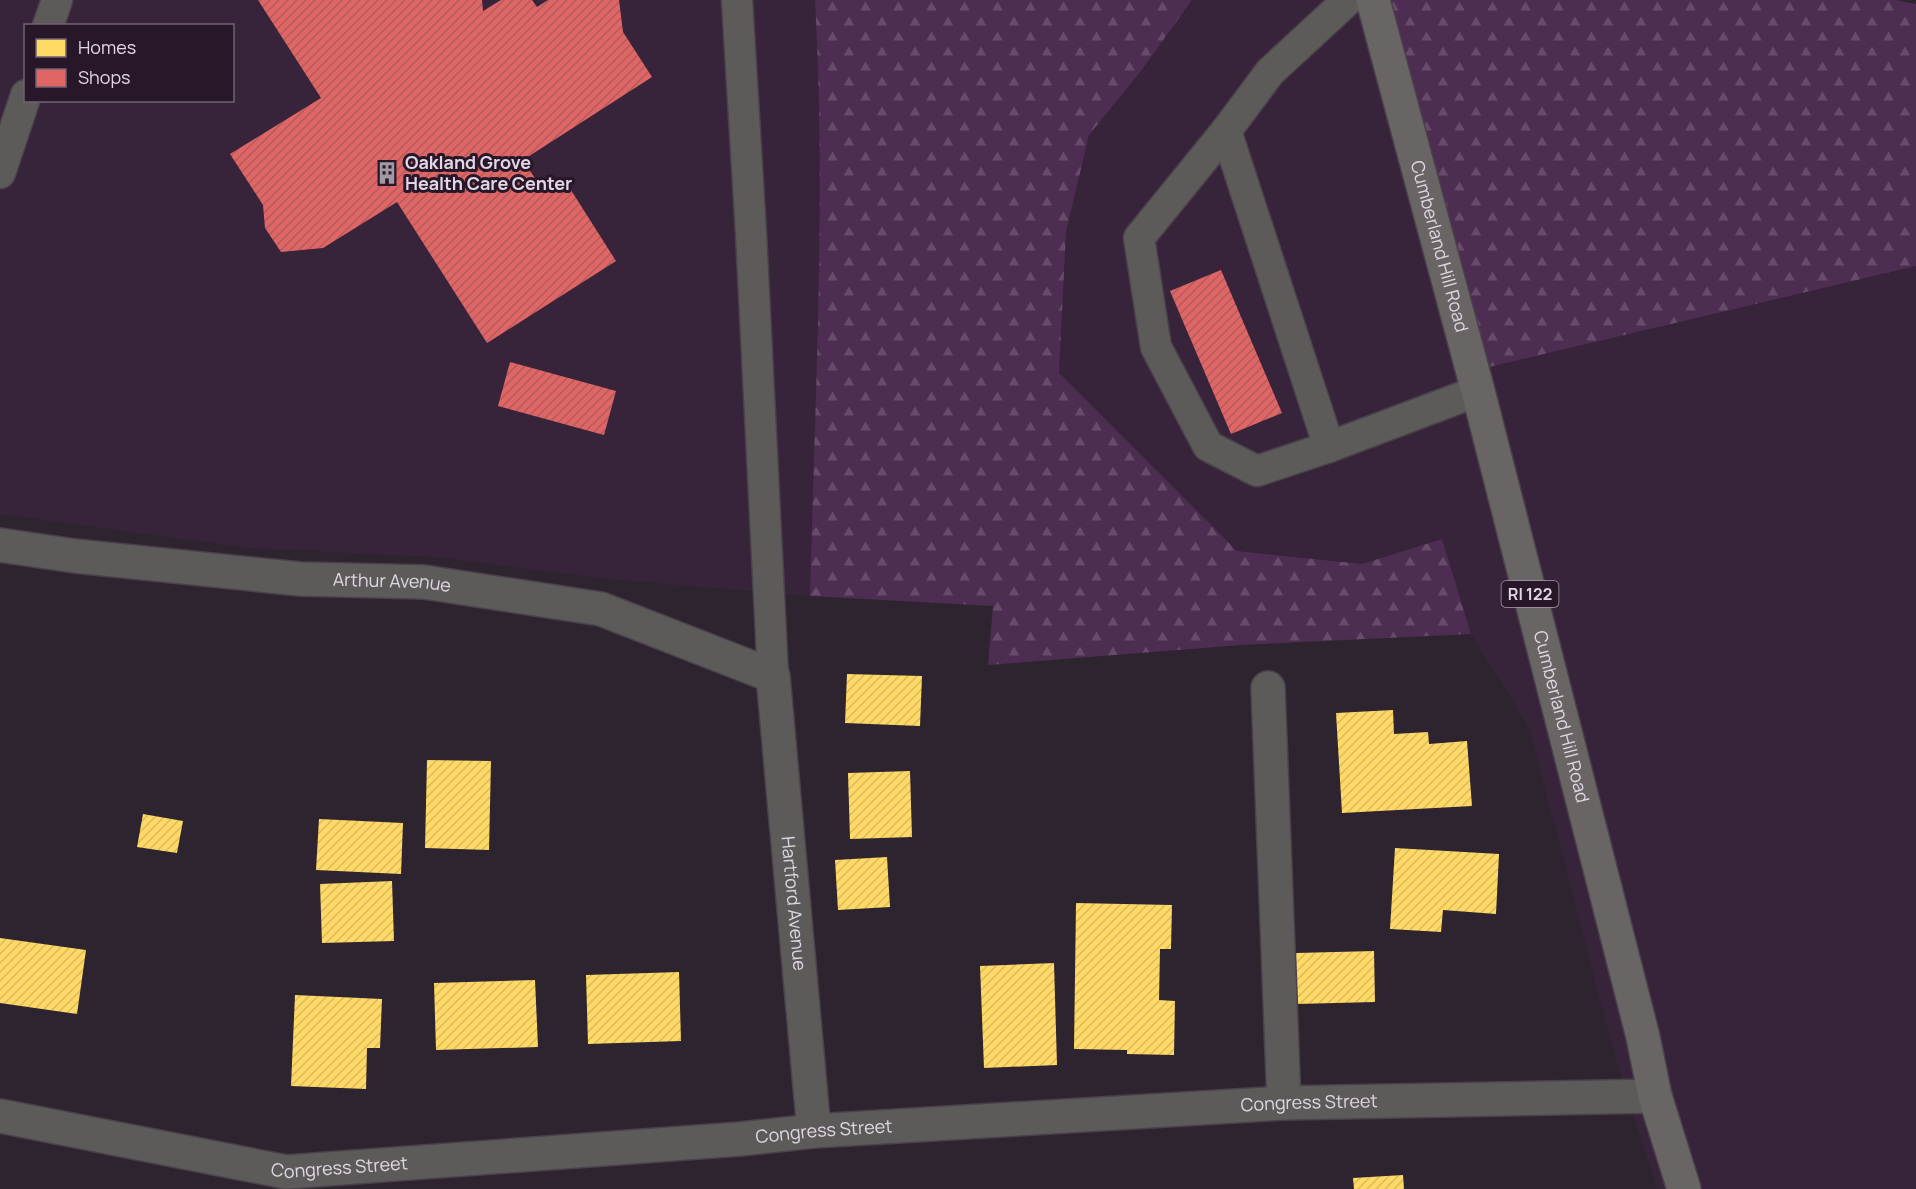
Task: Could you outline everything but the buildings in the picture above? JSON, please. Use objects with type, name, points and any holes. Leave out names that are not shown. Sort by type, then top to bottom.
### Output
[{"type":"main road","name":"Cumberland Hill Road","points":[[1373,0],[1478,391],[1643,1036],[1655,1096],[1684,1189]]},
{"type":"street","name":"Arthur Avenue","points":[[0,545],[87,558],[300,579],[424,582],[601,609],[773,676]]},
{"type":"street","name":"Hartford Avenue","points":[[773,676],[814,1131]]},
{"type":"street","points":[[1268,688],[1284,1103]]},
{"type":"street","name":"Congress Street","points":[[0,1116],[285,1180],[814,1131],[1284,1103],[1655,1096]]},
{"type":"lane","points":[[49,24],[57,0]]},
{"type":"lane","points":[[737,0],[752,233],[773,676]]},
{"type":"lane","points":[[1348,0],[1270,72],[1226,131],[1139,238],[1156,347],[1208,446],[1257,471],[1329,447],[1478,391]]},
{"type":"lane","points":[[0,173],[24,101]]},
{"type":"lane","points":[[1226,131],[1329,447]]},
{"type":"shaded area","points":[[0,0],[815,0],[821,247],[810,596],[608,579],[435,557],[249,548],[0,514]]},
{"type":"shaded area","points":[[1192,0],[1371,0],[1472,363],[1489,367],[1916,266],[1916,1189],[1657,1189],[1615,1057],[1529,727],[1471,634],[1442,539],[1362,564],[1236,551],[1059,373],[1066,232],[1089,135],[1141,71]]},
{"type":"green space","points":[[815,0],[1192,0],[1141,71],[1089,135],[1066,232],[1059,373],[1237,551],[1362,564],[1442,539],[1471,634],[1241,645],[988,665],[993,606],[810,596],[820,224]]},
{"type":"green space","points":[[1371,0],[1895,0],[1916,4],[1916,266],[1489,367],[1472,363]]},
{"type":"place","name":"Oakland Grove Health Care Center","points":[[387,173]]}]
